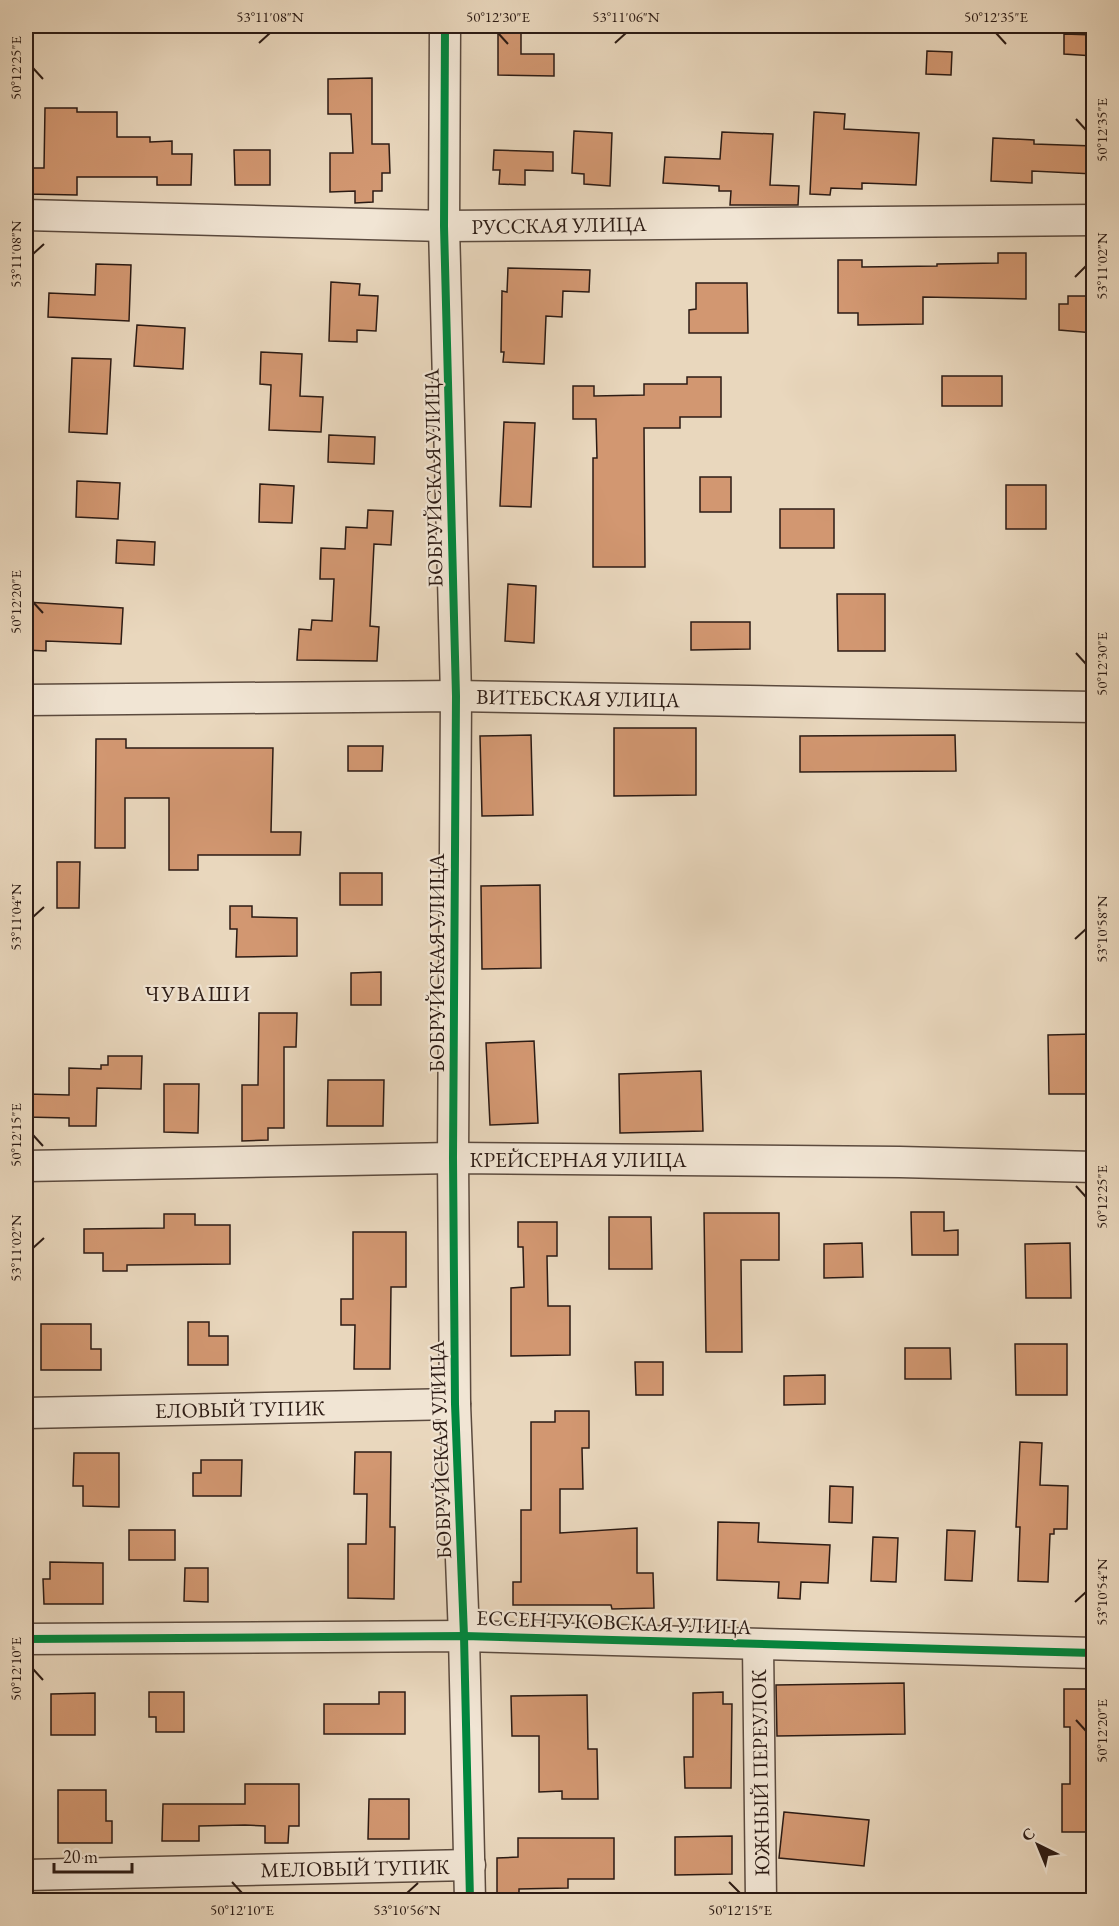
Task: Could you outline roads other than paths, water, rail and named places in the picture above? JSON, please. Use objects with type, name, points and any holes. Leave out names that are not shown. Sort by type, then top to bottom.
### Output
[{"type":"street","name":"БОБРУЙСКАЯ УЛИЦА","points":[[445,26],[444,226],[456,696],[453,1158],[455,1404],[464,1636],[470,1900]]},
{"type":"street","name":"РУССКАЯ УЛИЦА","points":[[26,215],[444,226],[1094,220]]},
{"type":"street","name":"ВИТЕБСКАЯ УЛИЦА","points":[[26,700],[456,696],[1094,708]]},
{"type":"street","name":"КРЕЙСЕРНАЯ УЛИЦА","points":[[26,1166],[453,1158],[900,1162],[1094,1167]]},
{"type":"street","name":"ЕЛОВЫЙ ТУПИК","points":[[26,1413],[455,1404]]},
{"type":"street","name":"ЕССЕНТУКОВСКАЯ УЛИЦА","points":[[26,1639],[464,1636],[1094,1653]]},
{"type":"street","name":"ЮЖНЫЙ ПЕРЕУЛОК","points":[[758,1645],[761,1900]]},
{"type":"street","name":"МЕЛОВЫЙ ТУПИК","points":[[26,1875],[470,1865]]},
{"type":"district","name":"ЧУВАШИ","points":[[198,993]]}]
